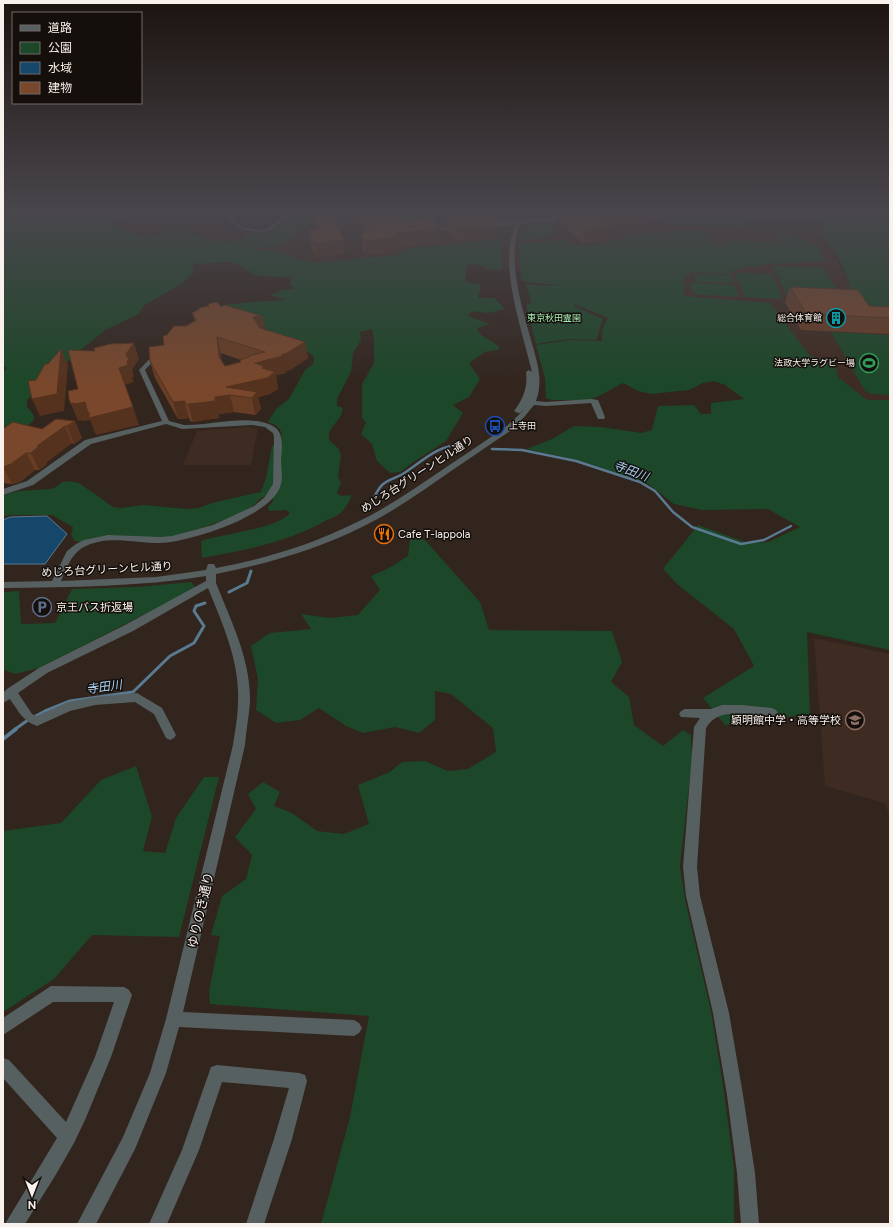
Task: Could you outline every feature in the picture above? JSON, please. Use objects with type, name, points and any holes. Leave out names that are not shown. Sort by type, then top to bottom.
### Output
[{"type":"street","name":"めじろ台グリーンヒル通り","points":[[3,579],[142,581],[211,574],[288,553],[328,539],[360,524],[402,500],[510,427],[522,416],[536,392],[537,380],[513,270]]},
{"type":"street","points":[[166,422],[142,370],[167,344]]},
{"type":"street","points":[[529,402],[546,404],[590,401],[595,402],[601,417]]},
{"type":"street","points":[[3,492],[30,483],[88,442],[166,422],[182,427],[252,423],[262,424],[276,431],[278,438],[277,484],[272,495],[259,507],[244,515],[184,537],[161,540],[102,539],[85,543],[70,554],[57,580]]},
{"type":"street","points":[[170,735],[158,711],[137,697],[95,701],[68,707],[32,719],[7,696],[35,674],[116,634],[211,574]]},
{"type":"street","name":"ゆりのき通り","points":[[86,1224],[115,1172],[142,1115],[158,1073],[174,1019],[236,756],[243,719],[244,690],[234,640],[211,574]]},
{"type":"street","name":"めじろ台グリーンヒル通り","points":[[3,585],[57,580]]},
{"type":"street","points":[[685,714],[710,713],[740,709],[772,713]]},
{"type":"street","points":[[710,713],[703,719],[700,727],[690,867],[693,896],[721,1013],[735,1096],[746,1173],[750,1224]]},
{"type":"street","points":[[3,1027],[51,994],[124,995],[103,1061],[87,1099],[68,1137],[33,1197],[14,1224]]},
{"type":"street","points":[[174,1019],[354,1028]]},
{"type":"street","points":[[3,1066],[68,1137]]},
{"type":"street","points":[[158,1224],[182,1173],[217,1073],[299,1081],[283,1139],[255,1224]]},
{"type":"shaded area","points":[[519,270],[843,270],[857,298],[890,306],[890,405],[829,401],[588,281],[521,279]]},
{"type":"shaded area","points":[[247,427],[258,428],[251,465],[183,465],[197,431]]},
{"type":"shaded area","name":"穎明館中学・高等学校","points":[[814,638],[890,654],[890,819],[885,803],[825,786]]},
{"type":"green space","points":[[3,270],[193,270],[194,272],[182,283],[143,306],[139,314],[105,330],[76,354],[27,400],[27,406],[34,416],[34,420],[3,447],[3,372],[7,368],[3,365]]},
{"type":"green space","points":[[248,270],[466,270],[465,282],[481,285],[478,298],[494,298],[505,309],[488,313],[472,311],[468,316],[490,324],[479,327],[477,330],[482,336],[498,346],[500,349],[485,352],[469,363],[480,379],[469,397],[453,405],[463,413],[446,441],[400,472],[390,473],[377,461],[372,444],[361,434],[366,422],[362,418],[362,384],[374,363],[374,339],[372,329],[360,332],[361,340],[353,353],[351,372],[337,399],[337,406],[343,408],[340,417],[329,432],[329,440],[339,449],[341,456],[338,476],[341,483],[337,493],[341,496],[352,495],[346,506],[337,516],[282,540],[202,558],[201,541],[262,527],[283,519],[290,513],[286,510],[269,511],[268,507],[273,501],[273,498],[262,497],[254,505],[242,513],[208,526],[171,537],[111,537],[80,542],[75,541],[71,535],[73,527],[52,515],[9,515],[3,517],[3,495],[19,491],[51,489],[62,482],[69,481],[79,483],[113,507],[121,508],[144,505],[187,509],[199,508],[212,503],[261,492],[266,478],[272,446],[282,445],[282,436],[279,428],[268,422],[276,409],[289,399],[305,370],[313,364],[314,358],[310,353],[272,344],[262,336],[266,330],[264,325],[221,312],[205,309],[221,305],[286,300],[270,295],[282,290],[295,289],[290,284],[292,277],[258,276]]},
{"type":"green space","name":"東京秋田霊園","points":[[521,270],[735,270],[731,274],[691,272],[683,281],[685,285],[683,296],[770,303],[810,356],[835,363],[838,377],[867,400],[890,400],[890,650],[807,632],[810,714],[725,725],[703,698],[754,666],[734,629],[677,584],[663,569],[698,525],[748,543],[768,542],[800,527],[768,509],[702,510],[674,504],[647,483],[577,460],[527,449],[552,439],[574,426],[601,427],[641,433],[652,430],[658,406],[694,405],[701,414],[711,414],[711,403],[744,399],[725,385],[714,381],[703,383],[689,390],[651,394],[638,391],[623,383],[599,396],[588,400],[552,400],[546,398],[545,378],[536,345],[570,340],[602,341],[603,329],[608,318],[574,304],[574,306],[603,319],[596,340],[568,339],[536,344],[526,305],[531,303],[526,284],[542,286],[561,285],[525,282],[521,279]]},
{"type":"green space","points":[[774,270],[824,270],[843,300],[788,297]]},
{"type":"green space","points":[[845,270],[890,270],[890,308],[871,306],[854,298]]},
{"type":"green space","points":[[735,273],[771,274],[783,299],[745,297]]},
{"type":"green space","points":[[693,274],[731,275],[734,283],[696,282]]},
{"type":"green space","points":[[689,283],[735,285],[740,297],[693,294]]},
{"type":"green space","name":"法政大学ラグビー場","points":[[831,332],[890,335],[890,395],[871,394],[865,391]]},
{"type":"green space","points":[[410,539],[425,540],[480,602],[489,630],[612,631],[622,662],[611,682],[629,697],[634,725],[663,746],[683,730],[691,735],[692,760],[680,866],[686,904],[711,1011],[724,1091],[734,1169],[734,1224],[321,1224],[350,1117],[369,1016],[210,1004],[209,991],[220,936],[211,935],[222,896],[246,879],[252,855],[235,837],[256,809],[248,794],[263,782],[280,792],[274,806],[292,813],[317,831],[344,834],[369,824],[358,785],[390,772],[402,762],[425,761],[448,771],[468,769],[496,752],[493,728],[451,694],[435,691],[435,720],[419,733],[395,727],[363,733],[346,726],[319,708],[300,720],[276,723],[256,710],[258,679],[251,646],[270,633],[311,629],[301,614],[330,618],[358,615],[380,590],[371,576],[389,568],[408,556]]},
{"type":"green space","points":[[191,582],[196,588],[39,668],[15,674],[4,670],[3,592],[19,591],[21,624],[55,623],[72,589],[137,587]]},
{"type":"green space","points":[[136,766],[152,817],[143,851],[165,853],[176,818],[204,777],[219,777],[179,937],[92,935],[54,979],[3,1012],[3,831],[61,823],[101,780]]},
{"type":"water","points":[[47,516],[67,534],[45,564],[3,564],[3,520],[10,517]]},
{"type":"building","points":[[790,287],[858,290],[869,306],[890,307],[890,318],[807,314]]},
{"type":"building","points":[[217,302],[221,307],[225,305],[262,316],[253,317],[260,328],[305,342],[281,355],[283,356],[255,363],[265,367],[262,368],[275,372],[267,378],[226,387],[257,392],[252,398],[230,395],[215,397],[215,401],[199,403],[185,404],[185,401],[173,402],[150,361],[149,347],[164,345],[163,336],[167,335],[174,326],[186,326],[197,320],[192,313],[200,309],[199,308],[209,306],[208,304]],"holes":[[[217,337],[265,352],[248,356],[249,357],[240,360],[241,362],[225,366],[219,357]]]},
{"type":"building","points":[[134,343],[126,354],[129,360],[127,361],[128,365],[119,368],[133,407],[89,418],[89,412],[88,413],[85,402],[71,404],[68,391],[78,389],[68,350],[95,351],[94,348],[110,344]]},
{"type":"building","points":[[61,349],[57,394],[32,399],[28,381],[36,380],[45,364],[48,364]]},
{"type":"building","points":[[56,419],[75,421],[65,426],[37,446],[39,446],[31,453],[26,453],[11,464],[3,467],[3,429],[13,422],[42,429]]},
{"type":"waterway","name":"寺田川","points":[[371,504],[379,489],[386,482],[401,475],[437,451],[462,445]]},
{"type":"waterway","name":"寺田川","points":[[492,449],[522,450],[576,461],[640,482],[655,491],[673,512],[692,527],[741,544],[764,540],[791,526]]},
{"type":"waterway","name":"寺田川","points":[[229,592],[247,583],[251,571]]},
{"type":"waterway","name":"寺田川","points":[[14,730],[28,720],[45,711],[70,701],[133,692],[170,656],[194,643],[204,626],[194,611],[196,606],[205,603]]},
{"type":"waterway","name":"寺田川","points":[[3,739],[16,729]]},
{"type":"place","name":"総合体育館","points":[[836,318]]},
{"type":"place","name":"法政大学ラグビー場","points":[[869,363]]},
{"type":"place","name":"上寺田","points":[[495,426]]},
{"type":"place","name":"Cafe T-lappola","points":[[384,534]]},
{"type":"place","name":"京王バス折返場","points":[[42,607]]},
{"type":"place","name":"穎明館中学・高等学校","points":[[855,720]]}]
